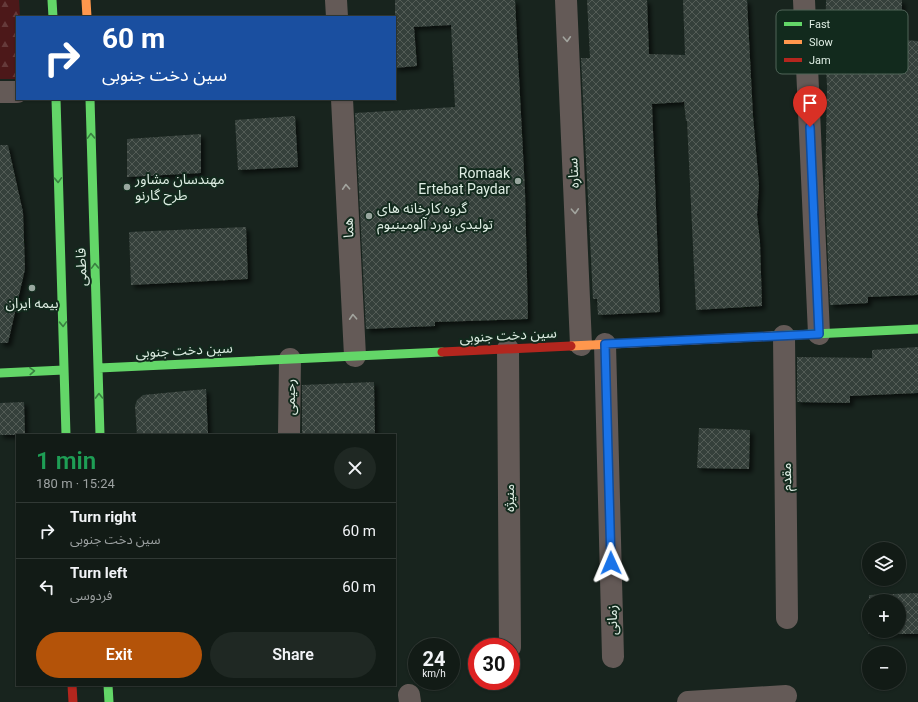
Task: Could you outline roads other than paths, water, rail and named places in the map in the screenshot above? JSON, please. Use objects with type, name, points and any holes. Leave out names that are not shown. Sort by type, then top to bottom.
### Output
[{"type":"street","points":[[52,0],[53,16]]},
{"type":"street","points":[[86,0],[87,16]]},
{"type":"street","points":[[336,0],[337,16]]},
{"type":"street","name":"ستاره","points":[[566,0],[581,346]]},
{"type":"street","points":[[804,0],[804,10]]},
{"type":"street","points":[[807,74],[819,334]]},
{"type":"street","points":[[0,92],[16,92]]},
{"type":"street","name":"فاطمی","points":[[56,100],[68,370],[66,434]]},
{"type":"street","name":"فاطمی","points":[[90,100],[95,368],[100,434]]},
{"type":"street","name":"هما","points":[[342,100],[355,356]]},
{"type":"street","name":"سین دخت جنوبی","points":[[95,368],[918,330]]},
{"type":"street","name":"مقدم","points":[[784,336],[787,618]]},
{"type":"street","name":"زمانی","points":[[605,344],[613,657]]},
{"type":"street","name":"منیژه","points":[[508,349],[510,638]]},
{"type":"street","name":"رحیمی","points":[[290,359],[290,434]]},
{"type":"street","points":[[0,373],[68,370]]},
{"type":"street","points":[[72,686],[73,702]]},
{"type":"street","points":[[108,686],[108,702]]},
{"type":"street","points":[[688,702],[786,696]]},
{"type":"place","name":"Romaak Ertebat Paydar","points":[[518,181]]},
{"type":"place","name":"مهندسان مشاور طرح گارنو","points":[[127,187]]},
{"type":"place","name":"گروه کارخانه های تولیدی نورد آلومینیوم","points":[[369,216]]},
{"type":"place","name":"بیمه ایران","points":[[32,288]]}]
